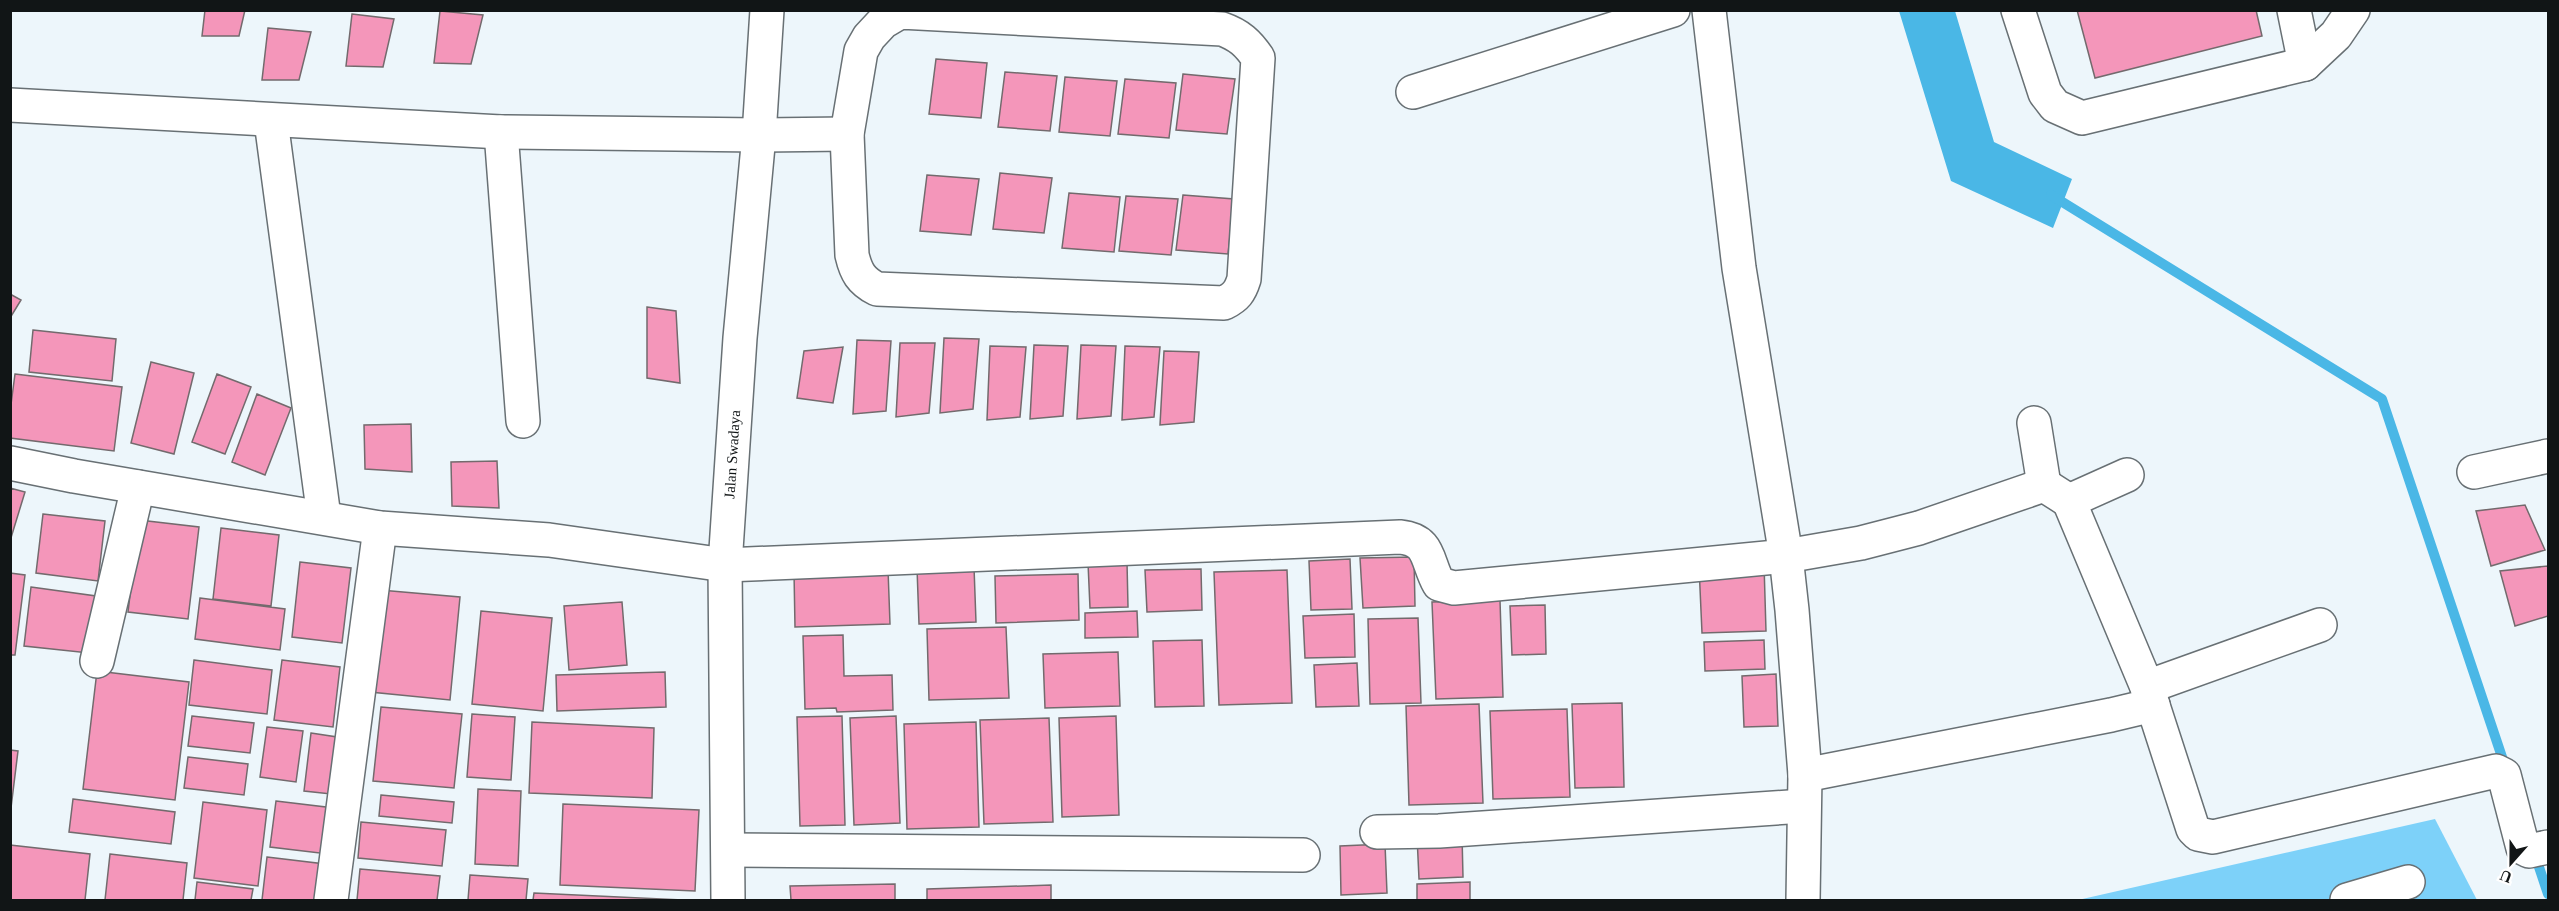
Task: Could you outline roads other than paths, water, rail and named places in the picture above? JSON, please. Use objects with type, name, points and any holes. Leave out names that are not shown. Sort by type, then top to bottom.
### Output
[{"type":"street","name":"Jalan Swadaya","points":[[728,900],[725,565],[740,338],[759,135],[767,10]]},
{"type":"street","points":[[1413,92],[1673,10]]},
{"type":"street","points":[[1709,10],[1738,268],[1786,556],[1805,791],[1803,900]]},
{"type":"street","points":[[2018,10],[2045,93],[2055,106],[2082,118],[2305,64],[2336,35],[2353,10]]},
{"type":"street","points":[[2294,10],[2305,64]]},
{"type":"street","points":[[900,12],[1222,29],[1237,35],[1251,46],[1258,58],[1244,279],[1241,290],[1235,298],[1224,303],[878,289],[865,283],[856,272],[852,255],[847,134],[861,51],[869,37],[883,22],[900,12]]},
{"type":"street","points":[[10,105],[501,132],[847,134]]},
{"type":"street","points":[[271,121],[324,517]]},
{"type":"street","points":[[501,132],[523,421]]},
{"type":"street","points":[[2034,423],[2056,493],[2150,696],[2193,829],[2198,834],[2213,837],[2496,771],[2504,775],[2523,848],[2539,849]]},
{"type":"street","points":[[2474,472],[2548,456]]},
{"type":"street","points":[[10,463],[380,528],[549,540],[725,565],[1400,537],[1416,540],[1422,544],[1438,584],[1455,588],[1786,556],[1861,543],[2127,475]]},
{"type":"street","points":[[97,661],[138,487]]},
{"type":"street","points":[[331,900],[380,528]]},
{"type":"street","points":[[1377,832],[1439,831],[1805,791],[2100,717],[2320,625]]},
{"type":"street","points":[[729,850],[1303,855]]},
{"type":"street","points":[[2347,900],[2408,882]]},
{"type":"waterway","points":[[2051,195],[2382,399],[2506,769]]},
{"type":"waterway","points":[[2534,852],[2548,894]]}]
